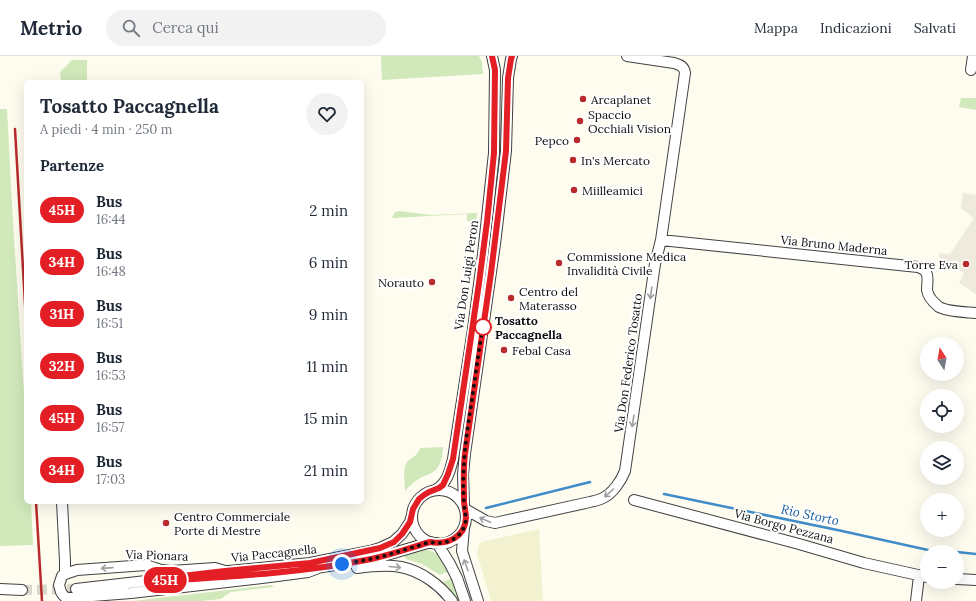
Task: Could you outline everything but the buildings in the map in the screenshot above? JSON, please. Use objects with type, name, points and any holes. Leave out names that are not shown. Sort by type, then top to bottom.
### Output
[{"type":"street","name":"Via Don Luigi Peron","points":[[434,490],[443,485],[453,459],[483,254],[494,153],[495,70],[492,56]]},
{"type":"street","name":"Via Don Luigi Peron","points":[[464,507],[463,474],[465,448],[491,273],[506,151],[508,78],[512,56]]},
{"type":"street","name":"Via Don Federico Tosatto","points":[[464,507],[486,521],[495,522],[599,499],[608,494],[623,478],[627,460],[655,264],[661,240],[685,73],[684,68],[674,63],[627,56]]},
{"type":"street","points":[[971,70],[973,56]]},
{"type":"street","name":"Via Bruno Maderna","points":[[661,240],[918,266],[923,268],[928,275],[927,291],[929,296],[936,304],[941,308],[948,310],[976,313]]},
{"type":"street","points":[[464,527],[456,538],[444,543],[434,543],[424,539],[419,534],[415,528],[412,515],[419,499],[434,490],[445,490],[458,497],[464,507],[466,518],[462,551],[478,601]]},
{"type":"street","name":"Via Borgo Pezzana","points":[[634,500],[864,563],[920,575]]},
{"type":"street","points":[[62,504],[65,574],[60,580],[60,588],[66,598],[200,586],[308,572],[325,567],[343,570],[378,566],[400,567],[419,573],[435,583],[452,601]]},
{"type":"street","name":"Via Paccagnella","points":[[146,582],[225,571],[310,563],[380,548],[394,542],[402,534],[410,522],[412,515]]},
{"type":"street","points":[[434,543],[452,567],[465,601]]},
{"type":"street","name":"Via Paccagnella","points":[[76,588],[325,567],[373,559],[434,543]]},
{"type":"street","name":"Via Pionara","points":[[65,574],[77,570],[146,566],[166,571],[215,568],[225,571]]},
{"type":"street","points":[[964,579],[976,580]]},
{"type":"street","points":[[916,601],[920,587]]},
{"type":"street","points":[[0,588],[22,590]]},
{"type":"green space","points":[[381,56],[479,56],[482,62],[483,74],[382,80]]},
{"type":"green space","points":[[72,60],[87,60],[87,80],[61,80],[60,72]]},
{"type":"green space","points":[[961,98],[976,98],[976,110],[959,107]]},
{"type":"green space","points":[[0,109],[7,109],[24,393],[24,504],[31,504],[33,545],[0,546]]},
{"type":"green space","points":[[399,211],[432,215],[477,213],[476,222],[467,221],[467,214],[392,218],[395,212]]},
{"type":"green space","points":[[443,447],[441,461],[438,467],[415,481],[405,491],[404,472],[407,462],[416,455],[420,448]]},
{"type":"green space","points":[[539,529],[543,601],[491,601],[477,554],[480,543]]},
{"type":"green space","points":[[420,549],[426,549],[435,553],[449,571],[440,575],[422,564],[406,559],[404,554]]},
{"type":"green space","points":[[452,578],[460,601],[457,601],[441,583]]},
{"type":"green space","points":[[271,585],[274,587],[231,592],[221,599],[201,601],[132,601]]},
{"type":"shaded area","points":[[963,193],[976,195],[976,294],[959,283],[964,273],[939,257],[939,253],[950,254],[974,218],[961,208]]},
{"type":"waterway","name":"Rio Storto","points":[[486,508],[590,482]]},
{"type":"waterway","name":"Rio Storto","points":[[664,494],[920,548]]},
{"type":"waterway","name":"Rio Storto","points":[[964,553],[976,554]]},
{"type":"tunnel","points":[[22,590],[76,589]]},
{"type":"railway","points":[[15,129],[24,286]]},
{"type":"railway","points":[[36,504],[42,601]]},
{"type":"bus line","name":"45H","points":[[492,56],[495,70],[494,153],[487,222],[453,459],[443,485],[419,499],[413,509],[410,522],[402,534],[394,542],[380,548],[310,563],[225,571],[146,582],[329,566],[373,559],[430,542],[444,543],[456,538],[460,533],[464,527],[466,518],[463,474],[469,417],[491,273],[506,151],[508,78],[512,56]]},
{"type":"place","name":"Arcaplanet","points":[[583,99]]},
{"type":"place","name":"Spaccio Occhiali Vision","points":[[580,121]]},
{"type":"place","name":"Pepco","points":[[577,140]]},
{"type":"place","name":"In's Mercato","points":[[573,160]]},
{"type":"place","name":"Miilleamici","points":[[574,190]]},
{"type":"place","name":"Commissione Medica Invalidità Civile","points":[[559,263]]},
{"type":"place","name":"Torre Eva","points":[[966,264]]},
{"type":"place","name":"Norauto","points":[[432,282]]},
{"type":"place","name":"Centro del Materasso","points":[[511,298]]},
{"type":"place","name":"Tosatto Paccagnella","points":[[483,327]]},
{"type":"place","name":"Febal Casa","points":[[504,350]]},
{"type":"place","name":"Centro Commerciale Porte di Mestre","points":[[166,523]]},
{"type":"route","points":[[342,564],[384,556],[430,542],[444,543],[456,538],[464,527],[466,513],[464,506],[463,474],[469,417],[483,327]]}]
